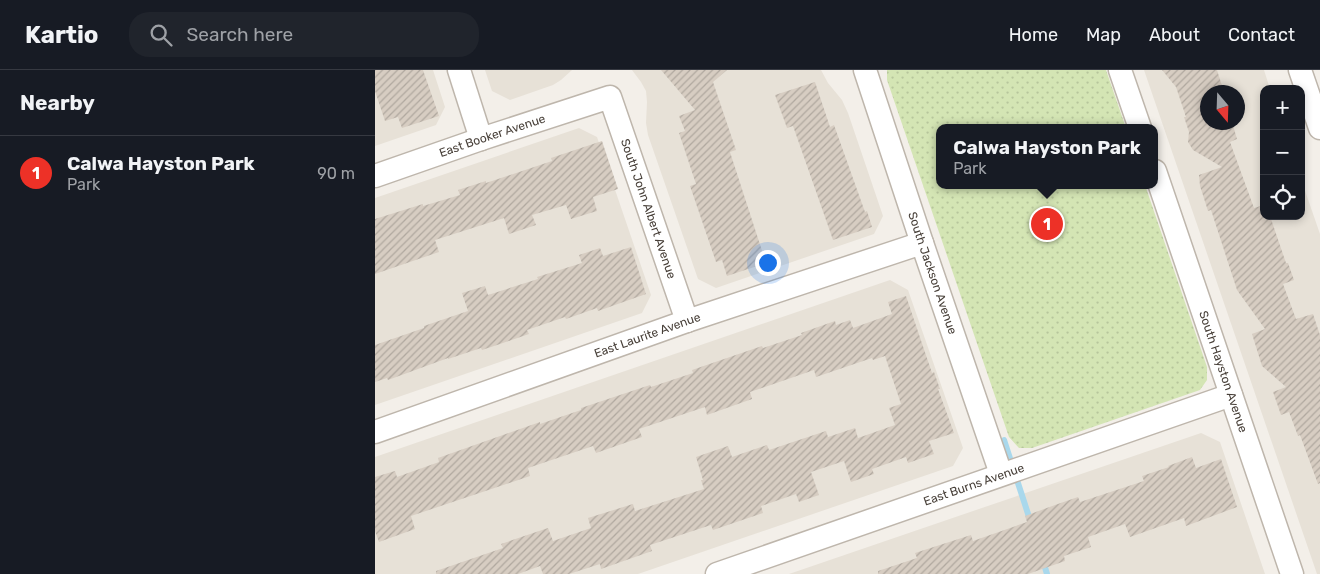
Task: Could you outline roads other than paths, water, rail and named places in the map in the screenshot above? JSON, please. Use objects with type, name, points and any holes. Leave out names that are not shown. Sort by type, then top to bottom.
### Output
[{"type":"street","points":[[459,70],[481,139]]},
{"type":"street","name":"South Jackson Avenue","points":[[865,70],[1001,474]]},
{"type":"street","points":[[1120,70],[1139,124]]},
{"type":"street","points":[[1300,70],[1320,128]]},
{"type":"street","name":"East Booker Avenue","points":[[375,176],[610,97]]},
{"type":"street","name":"South John Albert Avenue","points":[[610,97],[687,321]]},
{"type":"street","name":"South Hayston Avenue","points":[[1158,180],[1292,574]]},
{"type":"street","name":"East Laurite Avenue","points":[[375,432],[687,321],[922,243]]},
{"type":"street","name":"East Burns Avenue","points":[[717,574],[1231,395]]},
{"type":"waterway","points":[[1004,440],[1031,523]]},
{"type":"waterway","points":[[1043,561],[1047,574]]},
{"type":"place","name":"Calwa Hayston Park","points":[[1047,224]]}]
